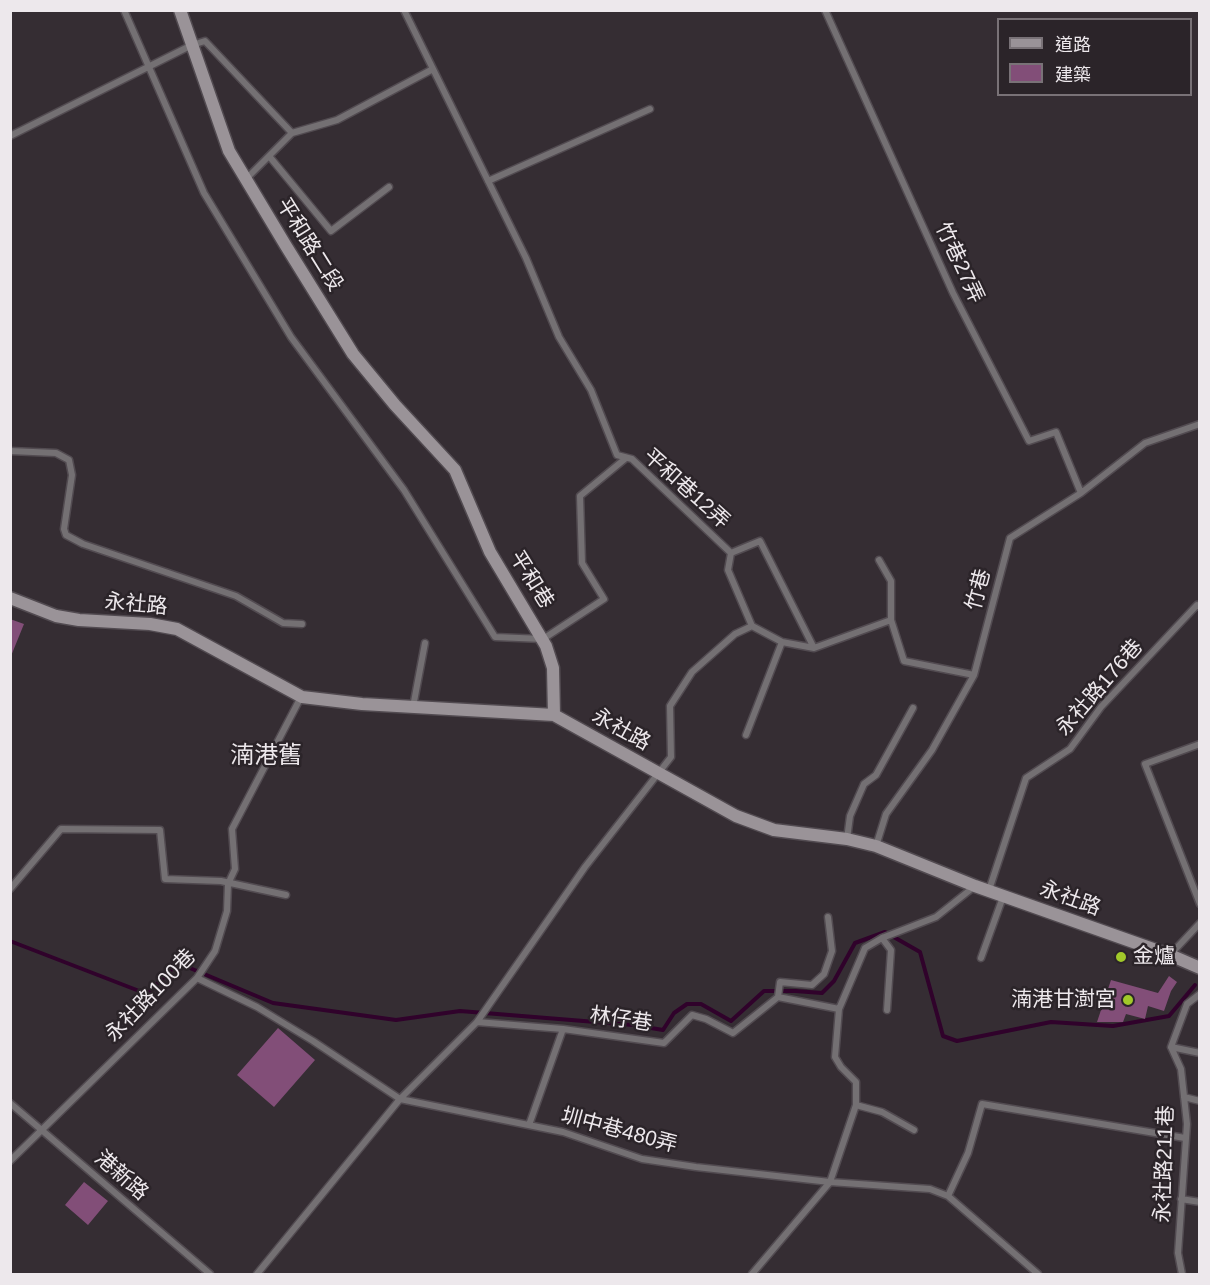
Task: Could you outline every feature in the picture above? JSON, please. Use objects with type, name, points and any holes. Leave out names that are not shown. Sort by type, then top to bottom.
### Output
[{"type":"street","name":"平和路二段","points":[[180,10],[229,151],[353,354],[395,405],[455,471]]},
{"type":"street","name":"平和巷","points":[[455,471],[490,552],[543,639],[553,668],[554,716]]},
{"type":"street","name":"永社路","points":[[10,598],[56,616],[79,620],[150,624],[177,629],[302,697],[554,716],[736,816],[774,830],[847,839],[876,846],[975,886],[1170,955],[1200,968]]},
{"type":"lane","points":[[124,10],[204,193],[291,337],[404,490],[495,637],[543,639]]},
{"type":"lane","name":"平和巷12弄","points":[[404,10],[526,258],[559,337],[591,390],[617,455],[632,459],[731,553],[760,541],[814,648]]},
{"type":"lane","name":"竹巷27弄","points":[[825,10],[953,293],[1029,441],[1056,432],[1081,493]]},
{"type":"lane","points":[[10,136],[192,45],[205,41],[292,133]]},
{"type":"lane","points":[[246,179],[292,133],[337,120],[433,69]]},
{"type":"lane","points":[[488,181],[650,109]]},
{"type":"lane","points":[[269,156],[331,231],[389,187]]},
{"type":"lane","name":"竹巷","points":[[876,846],[886,814],[932,750],[974,675],[1010,538],[1081,493],[1145,443],[1200,424]]},
{"type":"lane","points":[[10,451],[56,453],[69,460],[72,476],[64,529],[66,535],[83,544],[236,597],[283,623],[302,624]]},
{"type":"lane","name":"平和巷12弄","points":[[543,639],[604,599],[582,563],[580,496],[626,458]]},
{"type":"lane","points":[[731,553],[728,570],[752,626],[782,642],[814,648],[891,620]]},
{"type":"lane","points":[[879,560],[891,581],[891,620],[904,661],[974,675]]},
{"type":"lane","name":"永社路176巷","points":[[989,890],[1026,778],[1070,750],[1101,707],[1197,605],[1200,607]]},
{"type":"lane","points":[[257,1275],[400,1099],[477,1022],[585,867],[671,757],[670,706],[692,672],[735,634],[752,626]]},
{"type":"lane","points":[[746,735],[782,642]]},
{"type":"lane","points":[[413,707],[425,643]]},
{"type":"lane","name":"永社路100巷","points":[[10,1161],[196,978],[215,951],[227,911],[228,884],[234,869],[232,829],[302,697]]},
{"type":"lane","points":[[847,839],[850,816],[864,784],[876,775],[913,708]]},
{"type":"lane","points":[[1200,744],[1145,764],[1200,904]]},
{"type":"lane","points":[[10,889],[61,829],[160,830],[165,879],[221,881],[286,895]]},
{"type":"lane","points":[[752,1275],[830,1182],[856,1105],[856,1082],[841,1067],[835,1057],[839,1009],[865,948],[883,938],[936,917],[975,886]]},
{"type":"lane","points":[[981,958],[1004,896]]},
{"type":"lane","points":[[828,917],[832,951],[824,974],[812,985],[780,982],[778,997],[839,1009]]},
{"type":"lane","points":[[1170,955],[1200,923]]},
{"type":"lane","points":[[883,938],[891,950],[887,1010]]},
{"type":"lane","name":"圳中巷480弄","points":[[196,978],[266,1013],[313,1041],[400,1099],[563,1132],[642,1159],[830,1182],[930,1189],[948,1196],[1038,1275]]},
{"type":"lane","points":[[1200,994],[1187,1004],[1171,1047],[1200,1053]]},
{"type":"lane","name":"林仔巷","points":[[477,1022],[563,1029],[664,1042],[692,1015],[733,1033],[778,997]]},
{"type":"lane","points":[[528,1125],[563,1029]]},
{"type":"lane","name":"永社路211巷","points":[[1171,1047],[1181,1069],[1186,1124],[1178,1252],[1182,1275]]},
{"type":"lane","points":[[1184,1097],[1200,1101]]},
{"type":"lane","name":"港新路","points":[[10,1103],[210,1275]]},
{"type":"lane","points":[[948,1196],[968,1153],[982,1104],[1185,1138]]},
{"type":"lane","points":[[856,1105],[882,1112],[914,1131]]},
{"type":"lane","points":[[1181,1198],[1200,1202]]},
{"type":"building","points":[[10,619],[24,624],[11,656],[10,656]]},
{"type":"building","name":"金爐","points":[[1121,952],[1125,953],[1125,961],[1121,962],[1117,961],[1116,957],[1117,953]]},
{"type":"building","name":"湳港甘澍宮","points":[[1169,976],[1177,982],[1164,1011],[1148,1006],[1145,1019],[1126,1014],[1123,1022],[1097,1022],[1111,980],[1158,993]]},
{"type":"building","points":[[278,1028],[315,1060],[274,1107],[237,1075]]},
{"type":"building","points":[[84,1182],[108,1201],[88,1225],[65,1205]]},
{"type":"waterway","points":[[10,941],[147,994],[178,963],[273,1003],[396,1020],[460,1011],[633,1025],[663,1030],[674,1013],[687,1004],[701,1004],[731,1021],[764,991],[822,993],[834,981],[855,943],[885,932],[920,952],[943,1036],[957,1041],[1051,1022],[1113,1026],[1169,1016],[1195,985]]},
{"type":"place","name":"金爐","points":[[1121,957]]},
{"type":"place","name":"湳港甘澍宮","points":[[1128,1000]]},
{"type":"district","name":"湳港舊","points":[[266,756]]}]
